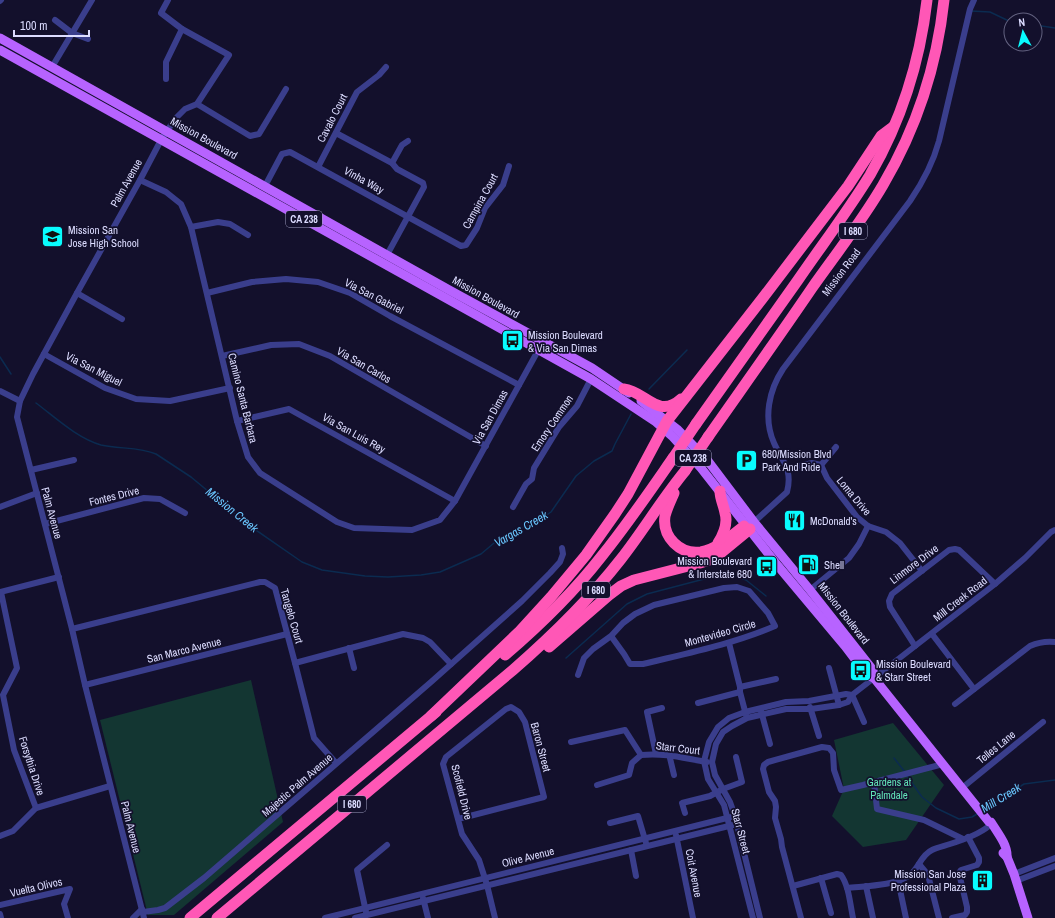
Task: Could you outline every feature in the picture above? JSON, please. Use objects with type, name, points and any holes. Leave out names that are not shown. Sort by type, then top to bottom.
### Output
[{"type":"highway","name":"I 680","points":[[190,918],[517,644],[569,595],[594,566],[673,458],[855,198],[875,166],[906,95],[916,64],[922,37],[927,0]]},
{"type":"highway","name":"I 680","points":[[217,918],[546,641],[593,593],[625,554],[862,218],[894,166],[912,125],[928,82],[937,44],[944,0]]},
{"type":"highway","points":[[431,716],[520,631],[573,572],[628,494],[665,424],[848,186],[881,136],[893,127]]},
{"type":"highway","points":[[624,389],[632,390],[655,404],[664,406],[674,404],[690,391]]},
{"type":"highway","points":[[685,471],[667,508],[665,516],[665,524],[670,539],[675,546],[684,551],[701,552],[717,546],[750,525]]},
{"type":"highway","points":[[717,546],[726,522],[726,514],[720,499],[720,491]]},
{"type":"highway","points":[[487,692],[550,647],[621,586],[634,580],[712,559],[722,552],[750,525]]},
{"type":"main road","name":"Mission Boulevard","points":[[0,38],[387,255],[541,345],[591,379],[665,424],[677,429],[708,462],[750,525],[867,674],[874,678],[978,807],[988,822],[991,822],[1007,854],[1006,857],[1015,877],[1028,918]]},
{"type":"main road","name":"Mission Boulevard","points":[[0,50],[161,140],[541,345],[601,373],[624,389],[665,424],[672,436],[720,491],[810,590],[873,670],[874,678]]},
{"type":"street","points":[[52,67],[92,0]]},
{"type":"street","points":[[168,0],[161,13],[182,29],[229,55],[197,104],[250,136],[259,134],[286,89]]},
{"type":"street","name":"Mission Road","points":[[750,525],[787,492],[789,485],[787,469],[774,444],[770,428],[769,403],[775,384],[783,369],[910,201],[928,171],[935,156],[970,9],[974,0]]},
{"type":"street","points":[[55,20],[72,33],[88,40]]},
{"type":"street","points":[[166,79],[166,62],[182,29]]},
{"type":"street","name":"Cavalo Court","points":[[318,167],[357,92],[379,75],[386,67]]},
{"type":"street","name":"Palm Avenue","points":[[143,913],[110,786],[59,577],[17,417],[20,401],[44,354],[161,140],[175,119],[185,109],[197,104]]},
{"type":"street","points":[[336,132],[392,163],[397,169],[423,183],[424,187],[387,255]]},
{"type":"street","points":[[392,163],[402,145],[408,140]]},
{"type":"street","name":"Vinha Way","points":[[265,186],[282,154],[290,152],[461,246],[466,245]]},
{"type":"street","name":"Campina Court","points":[[466,245],[477,228],[485,208],[503,185],[509,166]]},
{"type":"street","name":"Camino Santa Barbara","points":[[140,180],[166,192],[181,204],[191,227],[237,421],[248,457],[260,473],[337,522],[354,528],[412,530],[440,520],[455,501]]},
{"type":"street","points":[[191,227],[218,222],[230,224],[248,234]]},
{"type":"street","name":"Via San Gabriel","points":[[207,293],[252,282],[286,279],[318,282],[350,293],[519,385]]},
{"type":"street","points":[[76,293],[122,319]]},
{"type":"street","name":"Via San Carlos","points":[[222,356],[271,345],[299,344],[330,356],[486,446]]},
{"type":"street","name":"Via San Dimas","points":[[455,501],[541,345]]},
{"type":"street","name":"Via San Miguel","points":[[44,354],[104,388],[136,399],[170,401],[230,388]]},
{"type":"street","name":"Emory Common","points":[[514,508],[526,484],[532,479],[534,468],[559,427],[577,406],[591,379]]},
{"type":"street","points":[[0,391],[20,401]]},
{"type":"street","name":"Via San Luis Rey","points":[[237,421],[289,409],[455,501]]},
{"type":"street","points":[[787,469],[812,463],[821,465],[836,447]]},
{"type":"street","points":[[31,470],[74,460]]},
{"type":"street","name":"Loma Drive","points":[[821,465],[826,478],[857,517],[868,526],[886,532],[900,543],[922,571]]},
{"type":"street","points":[[0,507],[37,493]]},
{"type":"street","name":"Fontes Drive","points":[[45,524],[144,498],[160,499],[185,513]]},
{"type":"street","points":[[810,590],[849,558],[859,544],[868,526]]},
{"type":"street","name":"Mill Creek Road","points":[[874,678],[994,584],[1055,530]]},
{"type":"street","name":"Majestic Palm Avenue","points":[[143,913],[165,908],[204,878],[451,664],[522,601],[550,573],[560,562],[563,554],[562,548]]},
{"type":"street","name":"Linmore Drive","points":[[915,646],[890,606],[889,601],[892,594],[949,550],[955,549],[959,550],[994,584]]},
{"type":"street","points":[[0,592],[59,577]]},
{"type":"street","name":"Tangelo Court","points":[[72,629],[265,582],[275,588],[314,738],[336,763]]},
{"type":"street","name":"Montevideo Circle","points":[[737,587],[749,591],[768,613],[775,626],[729,643],[643,664],[630,664],[611,636],[635,614],[654,605],[724,588],[737,587]]},
{"type":"street","name":"Forsythia Drive","points":[[0,592],[17,668],[3,695],[14,750],[36,808]]},
{"type":"street","name":"San Marco Avenue","points":[[85,685],[287,634]]},
{"type":"street","points":[[295,662],[403,634],[413,635],[430,642],[451,664]]},
{"type":"street","points":[[932,634],[974,689]]},
{"type":"street","points":[[578,675],[584,658],[593,649],[611,636]]},
{"type":"street","points":[[955,704],[1030,646],[1047,641],[1055,642]]},
{"type":"street","points":[[729,643],[746,715]]},
{"type":"street","points":[[349,648],[354,668]]},
{"type":"street","points":[[829,668],[839,705]]},
{"type":"street","name":"Starr Street","points":[[760,918],[734,825],[730,802],[708,779],[704,761],[709,742],[718,727],[729,718],[746,715],[762,715],[786,709],[811,709],[839,705],[848,702],[852,695],[874,678]]},
{"type":"street","points":[[698,703],[776,679]]},
{"type":"street","name":"Starr Street","points":[[720,791],[712,762],[716,744],[723,732],[746,715],[760,707],[786,702],[809,701],[846,694],[852,695]]},
{"type":"street","points":[[852,695],[864,722]]},
{"type":"street","points":[[809,701],[819,736]]},
{"type":"street","name":"Baron Street","points":[[458,819],[544,798],[525,722],[519,712],[511,707]]},
{"type":"street","name":"Scofield Drive","points":[[495,918],[479,860],[462,834],[443,764],[446,757],[506,709],[511,707]]},
{"type":"street","points":[[760,707],[770,744]]},
{"type":"street","points":[[656,754],[647,712],[662,708]]},
{"type":"street","name":"Telles Lane","points":[[962,788],[1043,722]]},
{"type":"street","points":[[571,742],[625,730],[641,755],[632,764],[629,775],[597,785]]},
{"type":"street","points":[[801,918],[775,818],[775,801],[769,792],[763,769],[764,765],[768,762],[822,747],[828,748],[833,753],[834,770],[841,790],[943,764]]},
{"type":"street","points":[[669,754],[674,775]]},
{"type":"street","name":"Starr Court","points":[[641,755],[669,754],[712,762]]},
{"type":"street","points":[[685,813],[682,802],[710,796],[742,782],[736,757]]},
{"type":"street","points":[[874,782],[877,809],[924,820],[966,838],[979,858],[977,866],[961,870],[959,873],[967,912],[965,915],[952,918]]},
{"type":"street","points":[[0,836],[13,831],[36,808],[110,786]]},
{"type":"street","points":[[610,823],[638,816],[646,846]]},
{"type":"street","name":"Olive Avenue","points":[[325,918],[732,817]]},
{"type":"street","points":[[847,888],[898,880],[910,874],[925,855],[932,850],[982,832],[988,822]]},
{"type":"street","name":"Starr Street","points":[[734,825],[753,918]]},
{"type":"street","name":"Olive Avenue","points":[[355,918],[734,825]]},
{"type":"street","name":"Coit Avenue","points":[[676,831],[693,918]]},
{"type":"street","points":[[367,915],[357,870],[387,845]]},
{"type":"street","points":[[631,850],[636,876]]},
{"type":"street","points":[[1015,877],[1055,858]]},
{"type":"street","points":[[919,864],[928,875],[939,918]]},
{"type":"street","points":[[1015,877],[1055,866]]},
{"type":"street","points":[[793,886],[842,874],[845,879],[853,918]]},
{"type":"street","points":[[821,878],[831,913]]},
{"type":"street","points":[[898,880],[906,918]]},
{"type":"street","points":[[866,886],[873,918]]},
{"type":"street","name":"Vuelta Olivos","points":[[0,905],[70,889],[64,904],[68,918]]},
{"type":"street","points":[[422,894],[428,918]]},
{"type":"street","points":[[133,918],[143,913]]},
{"type":"street","points":[[0,914],[1,918]]},
{"type":"green space","points":[[251,680],[283,822],[174,915],[148,915],[100,720]]},
{"type":"green space","name":"Gardens at Palmdale","points":[[893,723],[944,785],[906,840],[863,847],[832,816],[844,789],[834,740]]},
{"type":"waterway","points":[[971,11],[990,12],[1003,18]]},
{"type":"waterway","points":[[1043,26],[1055,28]]},
{"type":"waterway","name":"Vargas Creek","points":[[649,389],[687,350]]},
{"type":"waterway","name":"Mission Creek","points":[[0,357],[11,374]]},
{"type":"waterway","name":"Mission Creek","points":[[36,403],[75,433],[92,442],[101,445],[143,450],[156,454],[191,477],[250,526],[302,562],[322,570],[365,576],[388,577],[440,572],[481,554],[500,538],[538,521],[551,512],[576,476],[594,461],[612,451],[631,414]]},
{"type":"waterway","points":[[566,658],[627,604],[647,594],[708,578],[728,575],[746,580],[766,596]]},
{"type":"waterway","points":[[894,758],[905,772]]},
{"type":"waterway","points":[[907,776],[922,797],[936,808],[959,819],[972,817],[977,814]]},
{"type":"waterway","name":"Mill Creek","points":[[984,810],[1024,784],[1055,780]]},
{"type":"place","name":"Mission San Jose High School","points":[[52,236]]},
{"type":"place","name":"Mission Boulevard & Via San Dimas","points":[[512,341]]},
{"type":"place","name":"680/Mission Blvd Park And Ride","points":[[746,460]]},
{"type":"place","name":"McDonald's","points":[[794,521]]},
{"type":"place","name":"Shell","points":[[809,565]]},
{"type":"place","name":"Mission Boulevard & Interstate 680","points":[[767,567]]},
{"type":"place","name":"Mission Boulevard & Starr Street","points":[[861,670]]},
{"type":"place","name":"Mission San Jose Professional Plaza","points":[[982,880]]}]
